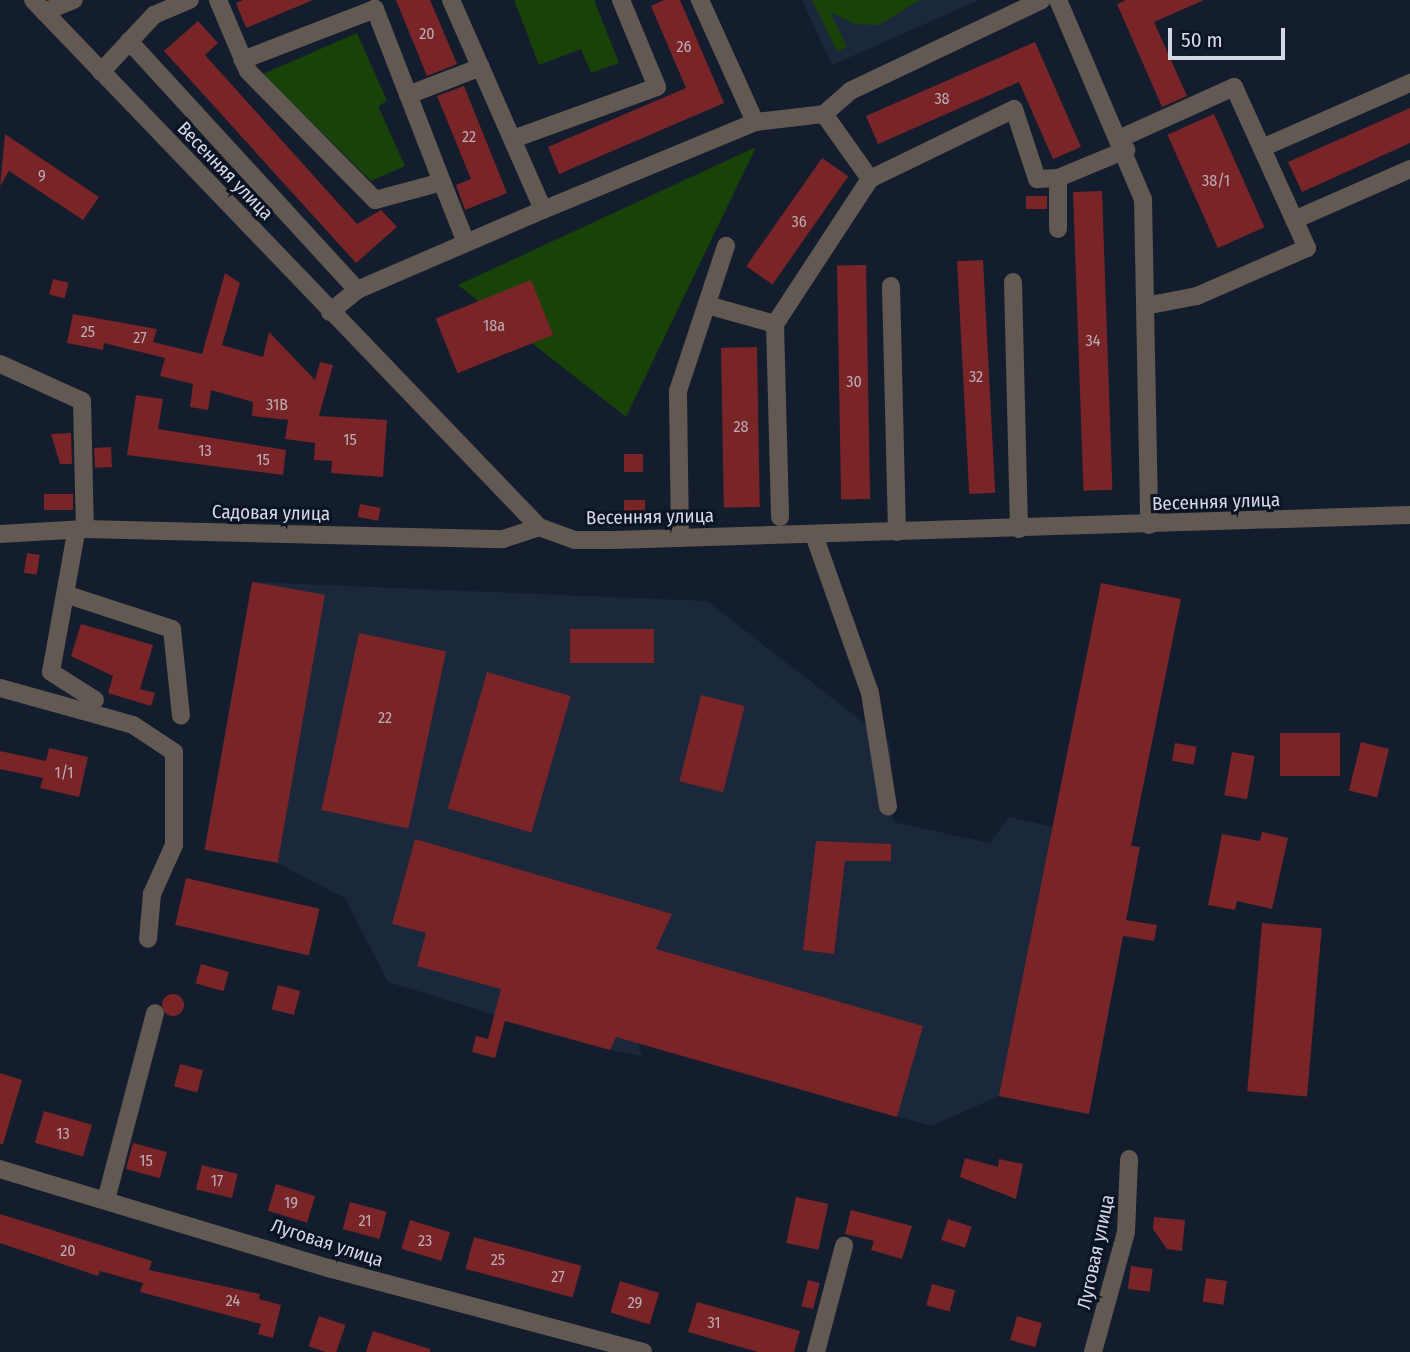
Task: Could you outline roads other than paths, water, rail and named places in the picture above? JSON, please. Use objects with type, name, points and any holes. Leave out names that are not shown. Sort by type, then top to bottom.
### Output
[{"type":"street","points":[[38,6],[74,0]]},
{"type":"street","points":[[101,72],[154,15],[190,0]]},
{"type":"street","points":[[218,0],[243,60],[375,200],[442,182]]},
{"type":"street","points":[[451,0],[543,210]]},
{"type":"street","points":[[513,139],[657,87],[621,0]]},
{"type":"street","points":[[700,0],[755,121]]},
{"type":"street","points":[[330,312],[357,290],[465,240],[755,121],[824,114],[850,91],[1042,0]]},
{"type":"street","points":[[1058,0],[1123,144],[1143,199],[1149,526]]},
{"type":"street","name":"Весенняя улица","points":[[38,6],[539,527],[574,540],[1149,526],[1410,515]]},
{"type":"street","points":[[243,60],[375,9],[465,240]]},
{"type":"street","points":[[129,41],[357,290]]},
{"type":"street","points":[[408,95],[481,67]]},
{"type":"street","points":[[1262,148],[1410,83]]},
{"type":"street","points":[[780,517],[775,324],[870,178],[1014,110],[1037,178],[1058,178],[1234,87],[1307,248],[1197,296],[1145,306]]},
{"type":"street","points":[[824,114],[870,178]]},
{"type":"street","points":[[1294,220],[1410,169]]},
{"type":"street","points":[[1058,178],[1058,229]]},
{"type":"street","points":[[680,538],[678,391],[726,246]]},
{"type":"street","points":[[1013,282],[1019,529]]},
{"type":"street","points":[[891,286],[897,532]]},
{"type":"street","points":[[707,305],[775,324]]},
{"type":"street","points":[[0,364],[82,401],[80,531],[51,672],[95,700]]},
{"type":"street","name":"Садовая улица","points":[[0,534],[80,531],[503,539],[539,527]]},
{"type":"street","points":[[814,535],[870,692],[888,807]]},
{"type":"street","points":[[68,595],[172,629],[181,716]]},
{"type":"street","points":[[0,688],[133,725],[174,752],[174,845],[152,894],[148,939]]},
{"type":"street","points":[[106,1199],[155,1013]]},
{"type":"street","name":"Луговая улица","points":[[1093,1352],[1126,1232],[1129,1159]]},
{"type":"street","name":"Луговая улица","points":[[0,1169],[328,1268],[643,1352]]},
{"type":"street","points":[[817,1352],[844,1245]]}]
